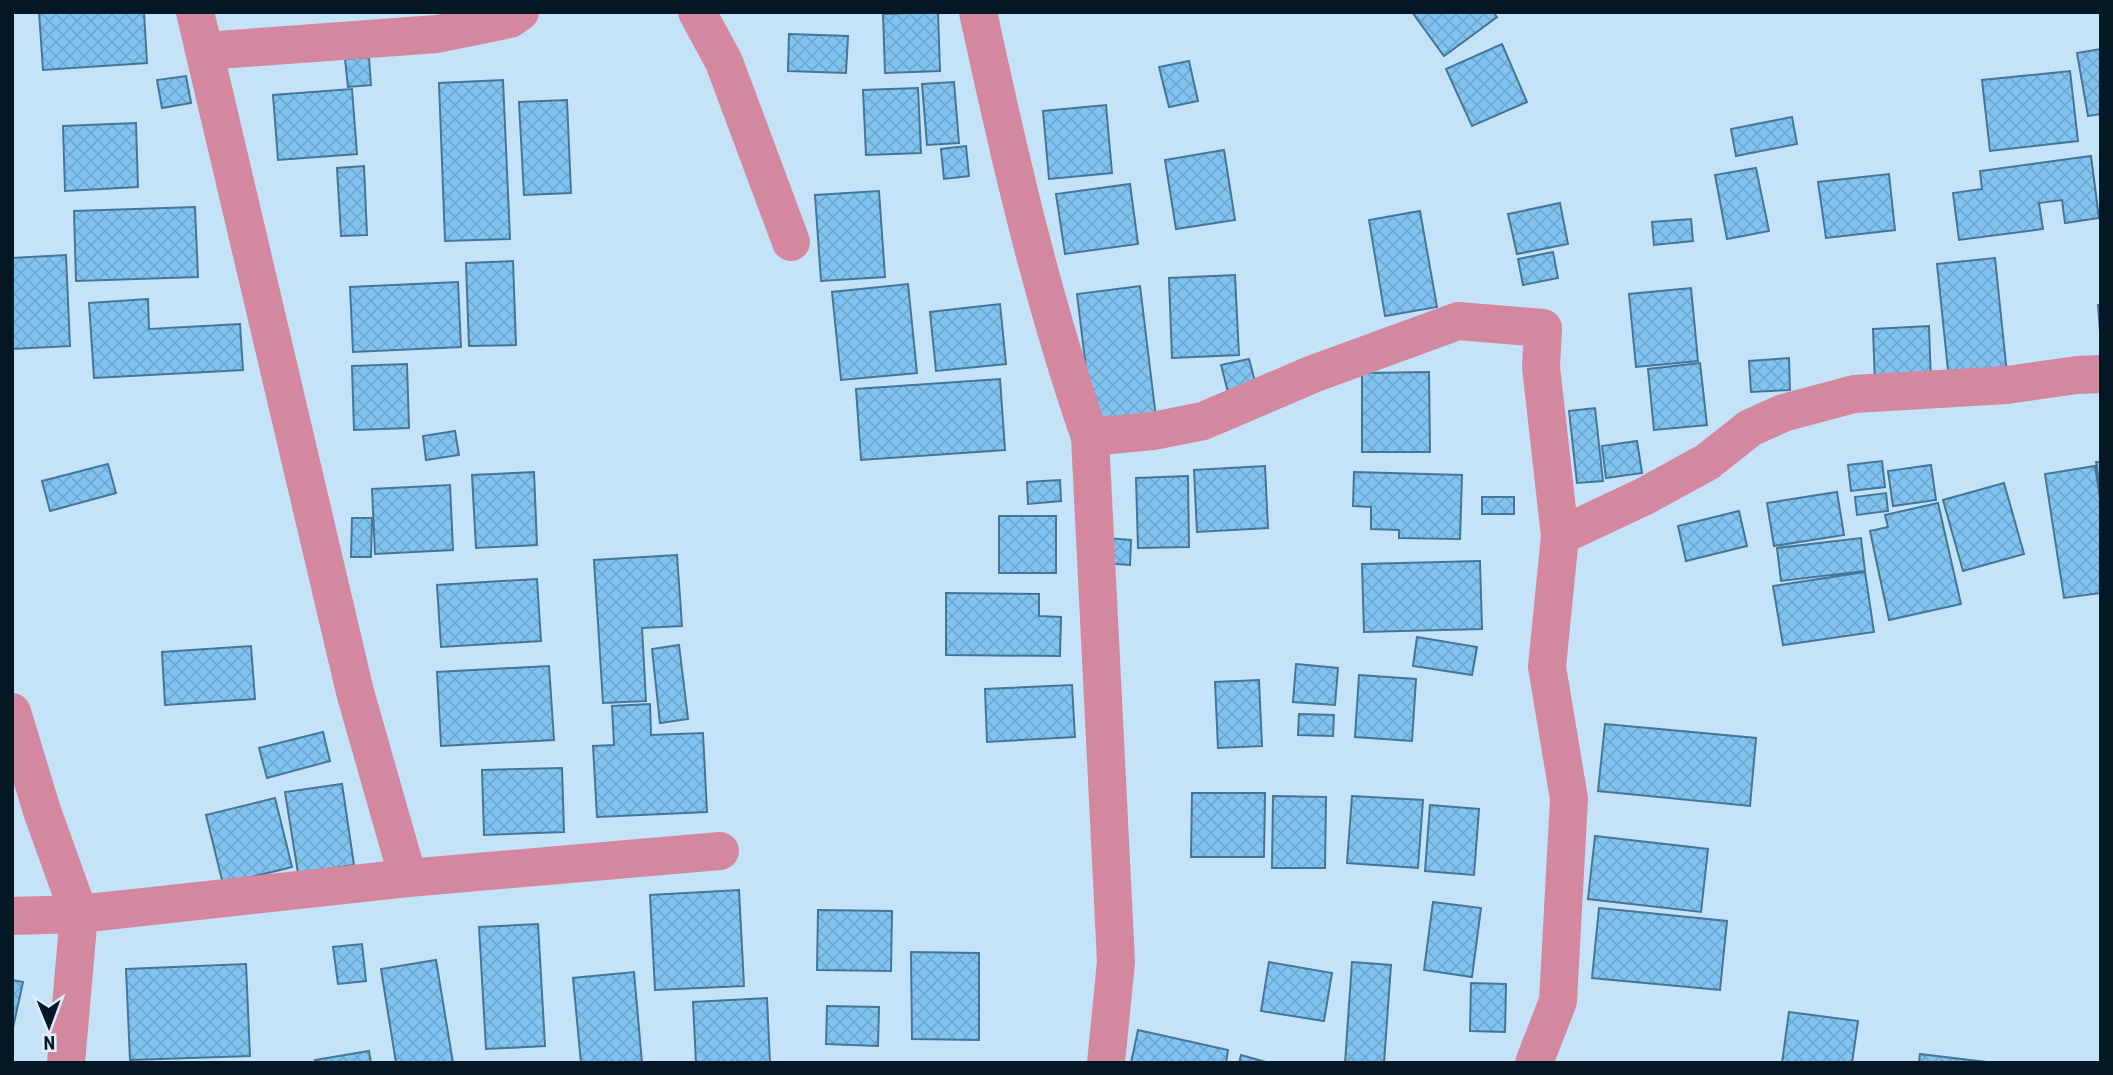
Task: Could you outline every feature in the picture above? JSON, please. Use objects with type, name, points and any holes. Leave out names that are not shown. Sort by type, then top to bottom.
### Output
[{"type":"street","points":[[195,12],[355,692],[408,878]]},
{"type":"street","points":[[204,51],[437,33],[510,19],[520,12]]},
{"type":"street","points":[[697,12],[724,62],[791,242]]},
{"type":"street","points":[[978,12],[1005,137],[1046,297],[1090,436],[1116,962],[1106,1063]]},
{"type":"street","points":[[1090,436],[1153,431],[1203,421],[1313,374],[1458,321],[1543,328],[1541,367],[1560,536],[1547,667],[1569,799],[1558,1001],[1534,1063]]},
{"type":"street","points":[[1560,536],[1645,496],[1707,462],[1750,428],[1783,413],[1854,394],[2007,385],[2101,374]]},
{"type":"street","points":[[12,712],[42,811],[79,914],[66,1063]]},
{"type":"street","points":[[12,916],[79,914],[408,878],[720,851]]},
{"type":"building","points":[[39,12],[144,12],[147,63],[43,70]]},
{"type":"building","points":[[938,12],[940,71],[885,73],[883,14]]},
{"type":"building","points":[[1412,12],[1493,12],[1497,17],[1444,56]]},
{"type":"building","points":[[789,34],[848,36],[846,73],[788,71]]},
{"type":"building","points":[[1502,44],[1527,102],[1472,126],[1446,69]]},
{"type":"building","points":[[2101,49],[2101,114],[2088,116],[2077,53]]},
{"type":"building","points":[[369,57],[371,85],[348,87],[345,59]]},
{"type":"building","points":[[1189,61],[1198,101],[1169,107],[1159,67]]},
{"type":"building","points":[[2070,71],[2078,141],[1990,151],[1982,80]]},
{"type":"building","points":[[186,76],[191,103],[162,108],[157,80]]},
{"type":"building","points":[[503,80],[510,239],[445,241],[439,83]]},
{"type":"building","points":[[954,82],[959,143],[927,145],[922,84]]},
{"type":"building","points":[[918,88],[921,153],[866,155],[863,90]]},
{"type":"building","points":[[352,89],[357,154],[278,160],[273,95]]},
{"type":"building","points":[[567,100],[571,193],[524,195],[519,102]]},
{"type":"building","points":[[1106,105],[1112,173],[1049,179],[1043,111]]},
{"type":"building","points":[[1792,117],[1797,144],[1736,156],[1731,129]]},
{"type":"building","points":[[136,123],[138,187],[65,191],[63,126]]},
{"type":"building","points":[[966,146],[969,176],[944,179],[941,149]]},
{"type":"building","points":[[1224,150],[1235,220],[1176,229],[1165,160]]},
{"type":"building","points":[[2091,156],[2099,218],[2065,223],[2062,200],[2039,203],[2043,229],[1959,240],[1953,193],[1982,189],[1980,171]]},
{"type":"building","points":[[364,166],[367,235],[341,236],[337,168]]},
{"type":"building","points":[[1756,168],[1769,231],[1727,239],[1715,175]]},
{"type":"building","points":[[1889,174],[1895,230],[1826,238],[1818,182]]},
{"type":"building","points":[[1130,184],[1138,244],[1065,254],[1056,194]]},
{"type":"building","points":[[879,191],[885,277],[821,281],[815,195]]},
{"type":"building","points":[[1560,203],[1568,244],[1517,254],[1508,214]]},
{"type":"building","points":[[195,207],[198,277],[76,281],[74,211]]},
{"type":"building","points":[[1420,211],[1437,307],[1385,316],[1369,220]]},
{"type":"building","points":[[1691,219],[1693,241],[1654,245],[1652,222]]},
{"type":"building","points":[[1553,252],[1558,278],[1523,285],[1518,259]]},
{"type":"building","points":[[66,255],[70,346],[12,349],[12,258]]},
{"type":"building","points":[[1995,258],[2007,374],[1949,380],[1937,264]]},
{"type":"building","points":[[513,261],[516,345],[469,346],[466,263]]},
{"type":"building","points":[[1235,275],[1239,355],[1172,358],[1169,278]]},
{"type":"building","points":[[458,282],[461,347],[353,352],[350,287]]},
{"type":"building","points":[[908,284],[917,373],[841,380],[832,292]]},
{"type":"building","points":[[1140,286],[1157,426],[1094,434],[1077,294]]},
{"type":"building","points":[[1691,288],[1698,361],[1636,367],[1629,294]]},
{"type":"building","points":[[148,299],[149,329],[240,324],[243,370],[94,378],[89,303]]},
{"type":"building","points":[[1000,304],[1006,364],[936,371],[930,312]]},
{"type":"building","points":[[2098,305],[2101,305],[2101,345]]},
{"type":"building","points":[[1929,326],[1931,383],[1875,384],[1873,329]]},
{"type":"building","points":[[1789,358],[1790,390],[1751,392],[1749,361]]},
{"type":"building","points":[[1249,359],[1257,389],[1229,396],[1221,365]]},
{"type":"building","points":[[1700,363],[1707,425],[1654,430],[1648,369]]},
{"type":"building","points":[[407,364],[409,428],[354,430],[352,366]]},
{"type":"building","points":[[1429,372],[1430,452],[1362,452],[1362,373]]},
{"type":"building","points":[[1000,379],[1005,450],[861,460],[856,389]]},
{"type":"building","points":[[1595,408],[1603,481],[1577,483],[1569,411]]},
{"type":"building","points":[[455,431],[459,455],[426,460],[423,436]]},
{"type":"building","points":[[1637,441],[1642,473],[1606,478],[1602,446]]},
{"type":"building","points":[[1882,461],[1885,487],[1851,491],[1848,465]]},
{"type":"building","points":[[2096,462],[2101,462],[2101,496]]},
{"type":"building","points":[[108,464],[116,493],[50,511],[42,481]]},
{"type":"building","points":[[1931,465],[1936,500],[1893,506],[1888,471]]},
{"type":"building","points":[[1265,466],[1268,528],[1197,532],[1194,470]]},
{"type":"building","points":[[2095,466],[2101,504],[2101,593],[2064,598],[2045,474]]},
{"type":"building","points":[[534,472],[537,545],[476,548],[472,475]]},
{"type":"building","points":[[1354,472],[1462,475],[1460,539],[1399,538],[1399,530],[1371,529],[1371,507],[1353,506]]},
{"type":"building","points":[[1188,476],[1189,547],[1138,548],[1136,478]]},
{"type":"building","points":[[1060,480],[1061,501],[1028,504],[1027,482]]},
{"type":"building","points":[[2004,483],[2024,554],[1963,571],[1943,500]]},
{"type":"building","points":[[450,485],[453,550],[375,554],[372,489]]},
{"type":"building","points":[[1837,492],[1844,535],[1774,546],[1767,503]]},
{"type":"building","points":[[1886,493],[1888,511],[1857,515],[1855,497]]},
{"type":"building","points":[[1482,497],[1514,497],[1514,514],[1482,514]]},
{"type":"building","points":[[1938,503],[1961,604],[1889,620],[1870,531],[1888,527],[1885,515]]},
{"type":"building","points":[[1739,511],[1747,546],[1686,561],[1678,526]]},
{"type":"building","points":[[999,516],[1056,516],[1056,573],[999,573]]},
{"type":"building","points":[[352,518],[372,518],[371,557],[351,557]]},
{"type":"building","points":[[1105,538],[1131,540],[1130,565],[1103,563]]},
{"type":"building","points":[[1861,538],[1865,571],[1781,581],[1777,548]]},
{"type":"building","points":[[677,555],[682,626],[642,628],[646,701],[603,703],[594,560]]},
{"type":"building","points":[[1480,561],[1482,629],[1364,632],[1362,564]]},
{"type":"building","points":[[1865,572],[1874,632],[1783,645],[1773,586]]},
{"type":"building","points":[[537,579],[541,641],[441,647],[437,585]]},
{"type":"building","points":[[946,593],[1039,594],[1039,616],[1061,617],[1060,656],[946,655]]},
{"type":"building","points":[[1417,637],[1477,647],[1472,675],[1413,666]]},
{"type":"building","points":[[679,645],[688,719],[660,723],[652,649]]},
{"type":"building","points":[[251,646],[255,699],[165,705],[162,652]]},
{"type":"building","points":[[1296,664],[1338,668],[1335,705],[1293,702]]},
{"type":"building","points":[[549,666],[554,740],[441,746],[437,672]]},
{"type":"building","points":[[1359,675],[1416,679],[1412,741],[1355,737]]},
{"type":"building","points":[[1259,680],[1262,746],[1218,748],[1215,682]]},
{"type":"building","points":[[1072,685],[1075,737],[987,742],[985,689]]},
{"type":"building","points":[[650,704],[651,735],[703,733],[707,812],[597,817],[593,746],[614,745],[612,706]]},
{"type":"building","points":[[1299,714],[1334,715],[1333,736],[1298,735]]},
{"type":"building","points":[[1605,724],[1756,738],[1750,806],[1598,791]]},
{"type":"building","points":[[323,732],[330,761],[267,778],[259,748]]},
{"type":"building","points":[[562,768],[564,832],[484,835],[482,770]]},
{"type":"building","points":[[342,784],[354,865],[298,873],[285,792]]},
{"type":"building","points":[[1192,793],[1265,793],[1264,857],[1191,857]]},
{"type":"building","points":[[1273,796],[1326,797],[1325,868],[1272,868]]},
{"type":"building","points":[[1352,796],[1423,800],[1418,868],[1347,863]]},
{"type":"building","points":[[275,798],[292,867],[223,884],[206,815]]},
{"type":"building","points":[[1430,805],[1479,809],[1474,875],[1425,871]]},
{"type":"building","points":[[1595,836],[1708,849],[1701,912],[1588,899]]},
{"type":"building","points":[[739,890],[744,986],[655,990],[650,895]]},
{"type":"building","points":[[1433,902],[1481,908],[1472,977],[1424,970]]},
{"type":"building","points":[[1599,908],[1727,921],[1720,990],[1592,978]]},
{"type":"building","points":[[818,910],[892,911],[891,971],[817,970]]},
{"type":"building","points":[[538,924],[545,1046],[486,1049],[479,927]]},
{"type":"building","points":[[362,944],[366,981],[338,984],[333,947]]},
{"type":"building","points":[[911,952],[979,953],[979,1040],[912,1039]]},
{"type":"building","points":[[436,960],[453,1063],[396,1063],[381,969]]},
{"type":"building","points":[[1269,962],[1332,973],[1324,1021],[1261,1011]]},
{"type":"building","points":[[1352,962],[1391,965],[1384,1063],[1345,1063]]},
{"type":"building","points":[[246,964],[250,1056],[130,1060],[126,969]]},
{"type":"building","points":[[634,972],[642,1063],[581,1063],[573,978]]},
{"type":"building","points":[[12,980],[23,982],[12,1032]]},
{"type":"building","points":[[1471,983],[1506,984],[1505,1032],[1470,1031]]},
{"type":"building","points":[[767,998],[770,1063],[696,1063],[693,1002]]},
{"type":"building","points":[[827,1006],[879,1007],[878,1046],[826,1044]]},
{"type":"building","points":[[1789,1012],[1858,1021],[1852,1063],[1782,1063]]},
{"type":"building","points":[[1138,1030],[1228,1050],[1226,1063],[1131,1063]]},
{"type":"building","points":[[369,1051],[371,1063],[316,1063],[315,1060]]},
{"type":"building","points":[[1920,1054],[1986,1062],[1986,1063],[1919,1063]]},
{"type":"building","points":[[1241,1055],[1269,1063],[1239,1063]]}]
